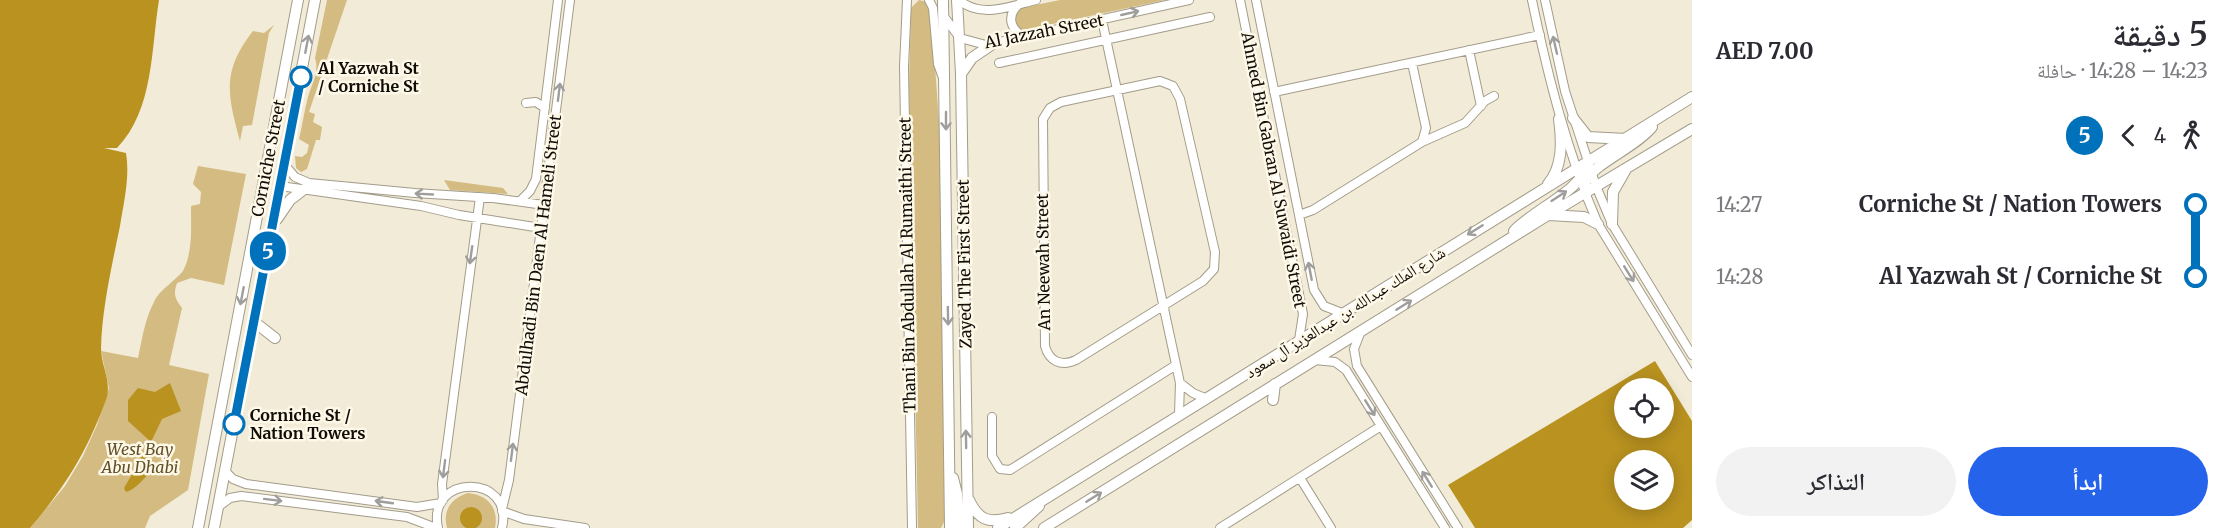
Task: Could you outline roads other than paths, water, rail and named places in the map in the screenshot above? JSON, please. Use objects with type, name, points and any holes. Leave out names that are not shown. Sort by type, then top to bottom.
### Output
[{"type":"main road","name":"Corniche Street","points":[[198,528],[298,0]]},
{"type":"main road","name":"Corniche Street","points":[[214,528],[315,0]]},
{"type":"main road","name":"Zayed The First Street","points":[[943,0],[946,83],[948,525]]},
{"type":"main road","name":"Zayed The First Street","points":[[958,0],[969,528]]},
{"type":"main road","points":[[961,75],[972,58],[992,45]]},
{"type":"main road","points":[[280,186],[273,172],[288,90],[285,73]]},
{"type":"main road","name":"شارع الملك عبدالله بن عبدالعزيز آل سعود","points":[[998,528],[1543,188],[1576,169],[1589,167],[1692,97]]},
{"type":"main road","points":[[1573,118],[1588,137],[1627,139]]},
{"type":"main road","points":[[1543,188],[1554,176],[1558,164],[1561,140],[1559,119]]},
{"type":"main road","points":[[1507,241],[1533,213],[1580,181],[1589,167],[1637,143],[1657,120]]},
{"type":"main road","name":"شارع الملك عبدالله بن عبدالعزيز آل سعود","points":[[1044,528],[1548,215],[1692,129]]},
{"type":"main road","points":[[1678,138],[1692,138]]},
{"type":"main road","points":[[1585,193],[1589,167]]},
{"type":"main road","points":[[1612,224],[1612,192],[1628,168]]},
{"type":"main road","points":[[273,224],[290,200],[303,190]]},
{"type":"main road","points":[[1548,215],[1584,217],[1598,224]]},
{"type":"main road","points":[[253,321],[275,338]]},
{"type":"main road","points":[[1273,400],[1275,384]]},
{"type":"main road","points":[[949,469],[957,494],[959,528]]},
{"type":"main road","points":[[967,497],[976,514],[986,520],[995,522],[1017,516]]},
{"type":"main road","points":[[1015,528],[1032,515],[1042,501]]},
{"type":"street","name":"Abdulhadi Bin Daen Al Hameli Street","points":[[520,201],[530,191],[536,178],[558,0]]},
{"type":"street","name":"Abdulhadi Bin Daen Al Hameli Street","points":[[502,528],[502,510],[509,480],[570,0]]},
{"type":"street","points":[[929,0],[933,8],[938,64],[946,83]]},
{"type":"street","name":"Al Jazzah Street","points":[[958,0],[969,7],[986,11],[1036,0]]},
{"type":"street","name":"Al Jazzah Street","points":[[945,18],[960,38],[975,44],[992,45],[1189,0]]},
{"type":"street","name":"Ahmed Bin Gabran Al Suwaidi Street","points":[[1240,0],[1303,314],[1299,340]]},
{"type":"street","name":"Ahmed Bin Gabran Al Suwaidi Street","points":[[1256,0],[1316,294],[1328,309],[1342,313]]},
{"type":"street","points":[[1532,0],[1559,119],[1580,181],[1598,224],[1692,377]]},
{"type":"street","points":[[1545,0],[1573,118],[1596,186],[1612,224],[1692,355]]},
{"type":"street","name":"Thani Bin Abdullah Al Rumaithi Street","points":[[907,1],[904,67],[912,528]]},
{"type":"street","points":[[1019,4],[1012,13],[1012,24],[1018,34],[1025,37]]},
{"type":"street","points":[[999,63],[1210,17]]},
{"type":"street","points":[[1102,20],[1180,383],[1179,414]]},
{"type":"street","points":[[1274,93],[1540,35]]},
{"type":"street","points":[[1469,51],[1481,106]]},
{"type":"street","points":[[1412,63],[1426,128],[1422,142]]},
{"type":"street","points":[[1117,91],[1160,81],[1170,84],[1177,90],[1215,252],[1215,265],[1209,276],[1164,307]]},
{"type":"street","name":"An Neewah Street","points":[[1117,91],[1057,104],[1047,111],[1043,119],[1046,350],[1056,362],[1072,362],[1164,307]]},
{"type":"street","points":[[1299,215],[1313,210],[1422,142],[1465,123],[1494,96]]},
{"type":"street","points":[[526,102],[536,102],[544,108]]},
{"type":"street","points":[[284,164],[295,177],[309,183],[480,197],[544,205]]},
{"type":"street","points":[[280,186],[421,206],[476,218],[541,228]]},
{"type":"street","points":[[218,507],[227,500],[241,496],[407,517],[437,528],[480,197]]},
{"type":"street","points":[[1361,331],[1354,354],[1360,371],[1458,528]]},
{"type":"street","points":[[1314,360],[1338,363],[1349,375],[1445,528]]},
{"type":"street","points":[[992,417],[992,459],[1000,469],[1010,470],[1176,366]]},
{"type":"street","points":[[1349,375],[1354,371],[1360,371]]},
{"type":"street","points":[[1180,383],[1190,391],[1206,398]]},
{"type":"street","points":[[1225,527],[1381,426]]},
{"type":"street","points":[[225,471],[233,479],[246,484],[417,507],[442,501],[457,488],[476,486],[492,494],[502,510],[524,519],[585,528]]},
{"type":"street","points":[[1300,478],[1332,528]]},
{"type":"place","name":"Al Yazwah St / Corniche St","points":[[301,77]]},
{"type":"place","name":"Corniche St / Nation Towers","points":[[234,424]]},
{"type":"park label","name":"West Bay Abu Dhabi","points":[[140,458]]}]
